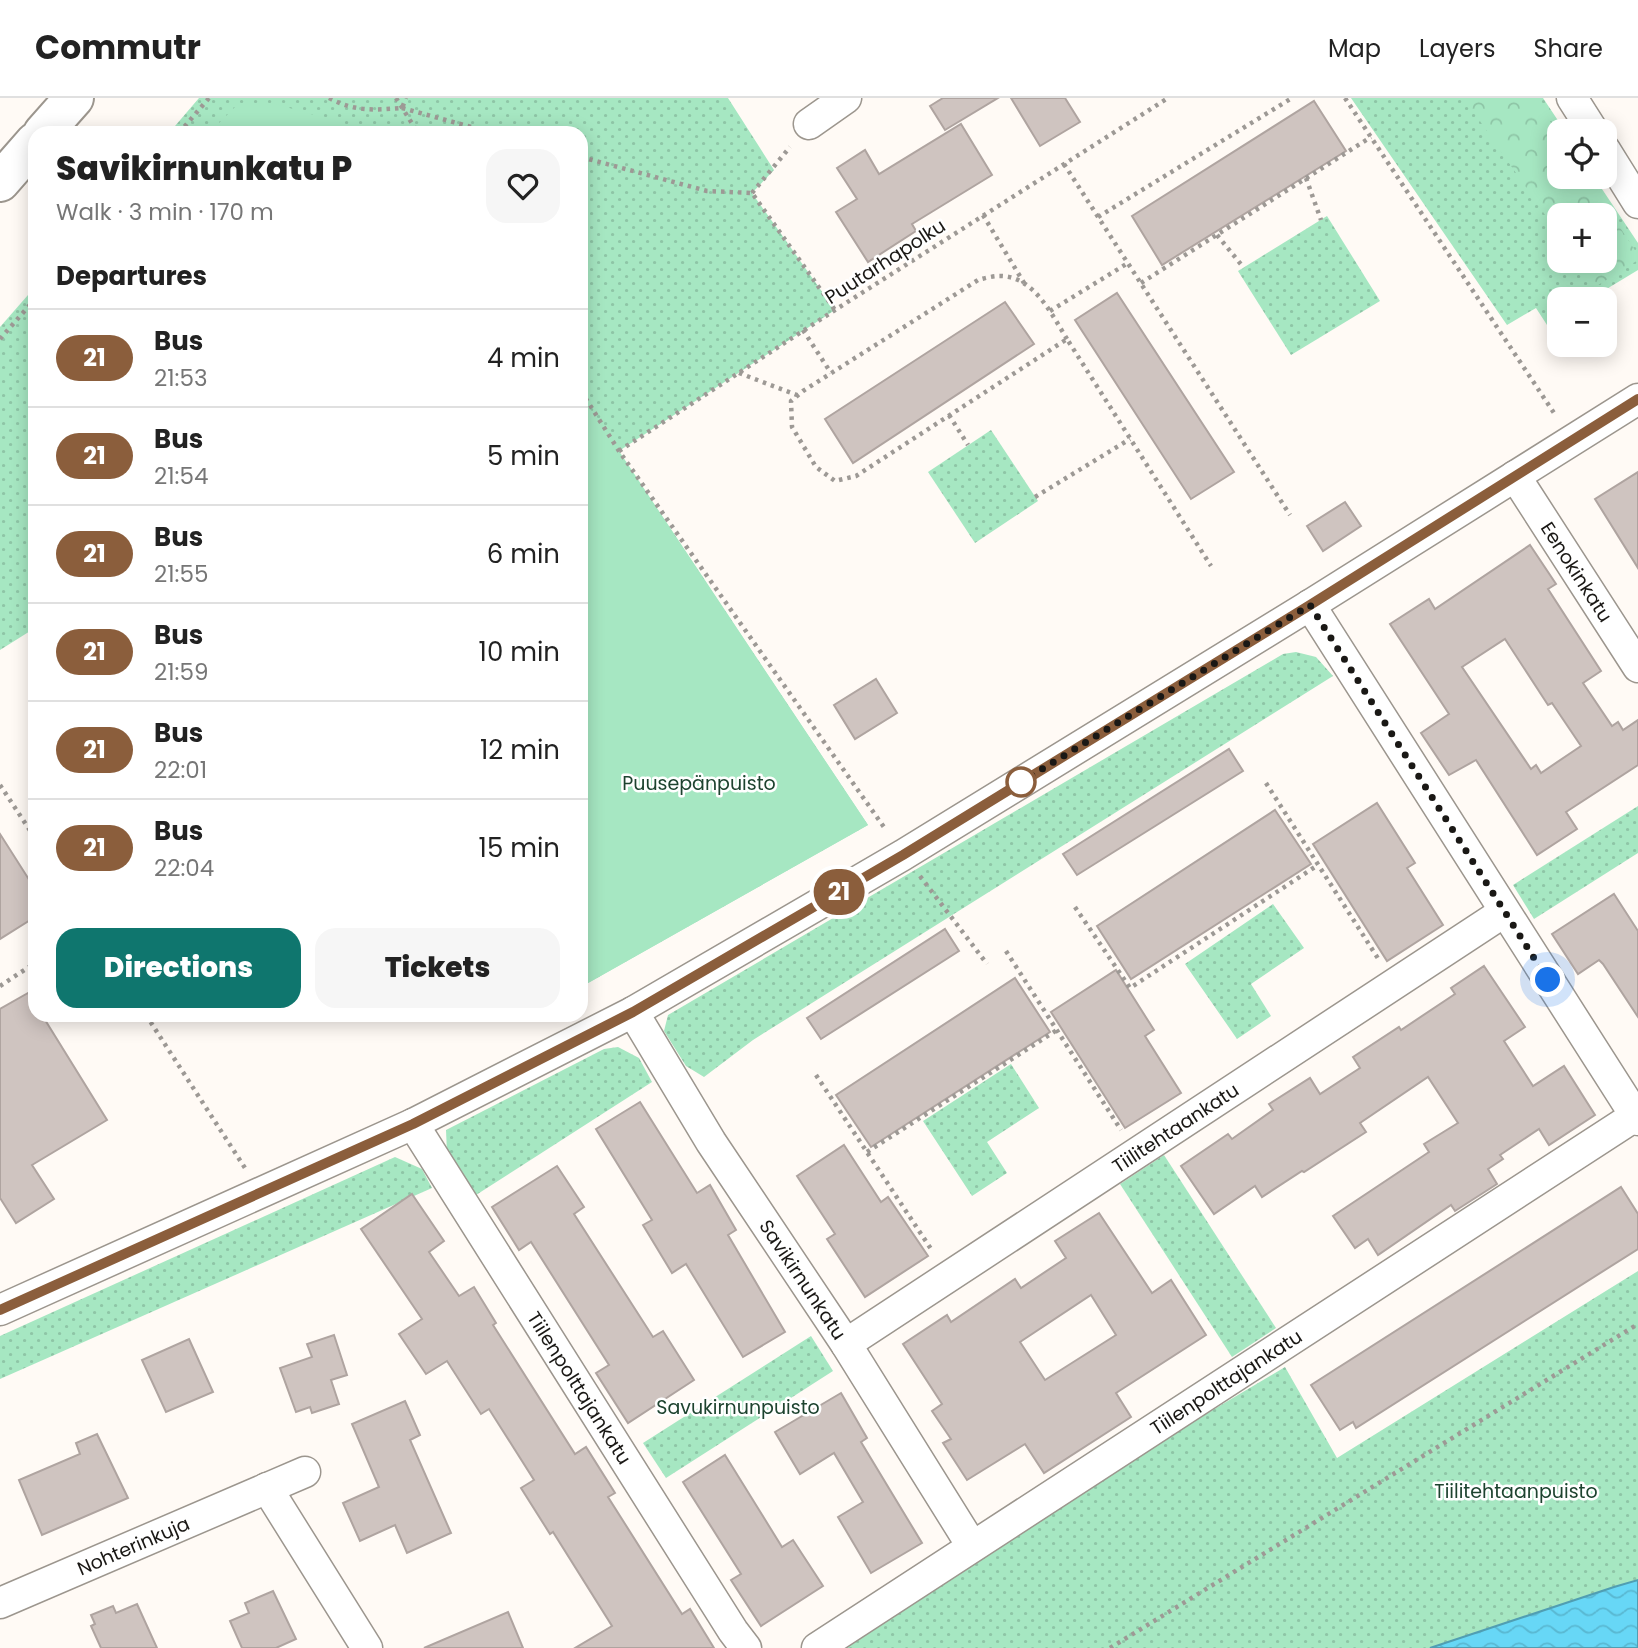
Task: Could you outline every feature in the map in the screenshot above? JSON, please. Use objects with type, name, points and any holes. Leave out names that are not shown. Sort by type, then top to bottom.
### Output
[{"type":"main road","points":[[49,126],[74,98]]},
{"type":"main road","points":[[0,182],[28,150]]},
{"type":"street","points":[[809,124],[846,98]]},
{"type":"street","points":[[1572,98],[1585,119]]},
{"type":"street","points":[[1617,169],[1638,203]]},
{"type":"street","points":[[0,1310],[413,1124],[633,1012],[903,855],[1310,605],[1638,399]]},
{"type":"street","name":"Eenokinkatu","points":[[1515,476],[1638,667]]},
{"type":"street","points":[[1310,605],[1637,1118]]},
{"type":"street","name":"Tiilitehtaankatu","points":[[846,1345],[1504,912]]},
{"type":"street","name":"Savikirnunkatu","points":[[633,1012],[712,1142],[846,1345],[972,1546]]},
{"type":"street","name":"Tiilenpolttajankatu","points":[[817,1648],[1637,1118]]},
{"type":"street","name":"Tiilenpolttajankatu","points":[[413,1124],[733,1632],[746,1648]]},
{"type":"street","name":"Nohterinkuja","points":[[0,1604],[305,1472]]},
{"type":"street","points":[[267,1488],[367,1648]]},
{"type":"path","points":[[185,126],[209,98]]},
{"type":"path","points":[[329,98],[345,106],[366,111],[402,108],[468,126]]},
{"type":"path","points":[[396,98],[414,126]]},
{"type":"path","points":[[402,108],[406,98]]},
{"type":"path","name":"Puutarhapolku","points":[[619,451],[803,330],[1168,98]]},
{"type":"path","points":[[1098,217],[1292,98]]},
{"type":"path","points":[[1345,98],[1571,440]]},
{"type":"path","points":[[751,193],[809,124]]},
{"type":"path","points":[[1141,283],[1371,137]]},
{"type":"path","points":[[588,159],[707,191],[751,193]]},
{"type":"path","points":[[1064,164],[1290,515]]},
{"type":"path","points":[[1306,178],[1321,220]]},
{"type":"path","points":[[751,193],[835,310]]},
{"type":"path","points":[[983,215],[1025,284],[1050,311],[1211,566]]},
{"type":"path","points":[[1216,235],[1244,268]]},
{"type":"path","points":[[1050,311],[1128,262]]},
{"type":"path","points":[[1025,284],[1002,276],[978,280],[791,401],[792,427],[816,467],[835,481],[856,476],[1067,339]]},
{"type":"path","points":[[0,339],[28,307]]},
{"type":"path","points":[[803,330],[831,373]]},
{"type":"path","points":[[739,373],[798,395]]},
{"type":"path","points":[[588,402],[619,451],[903,855],[988,964]]},
{"type":"path","points":[[949,415],[968,445]]},
{"type":"path","points":[[1035,497],[1130,439]]},
{"type":"path","points":[[1266,783],[1395,984]]},
{"type":"path","points":[[0,785],[28,827]]},
{"type":"path","points":[[1074,907],[1130,988],[1318,864]]},
{"type":"path","points":[[1006,951],[1136,1154]]},
{"type":"path","points":[[0,986],[28,968]]},
{"type":"path","points":[[150,1022],[260,1193]]},
{"type":"path","points":[[867,1152],[1057,1030]]},
{"type":"path","points":[[816,1075],[949,1277]]},
{"type":"path","points":[[1110,1648],[1638,1324]]},
{"type":"green space","points":[[199,98],[728,98],[774,170],[752,193],[835,310],[619,451],[868,825],[588,983],[588,126],[175,126]]},
{"type":"green space","points":[[1351,98],[1543,98],[1557,119],[1547,119],[1547,189],[1602,189],[1611,203],[1547,203],[1547,273],[1617,273],[1617,212],[1638,243],[1638,270],[1610,287],[1547,287],[1547,325],[1536,308],[1507,325]]},
{"type":"green space","points":[[1464,98],[1535,98],[1549,119],[1547,189],[1595,189],[1604,203],[1547,203],[1547,218]]},
{"type":"green space","points":[[239,103],[272,103],[352,126],[216,126]]},
{"type":"green space","points":[[1327,216],[1380,301],[1291,355],[1238,271]]},
{"type":"green space","points":[[1617,223],[1638,255],[1638,260],[1595,287],[1585,273],[1617,273]]},
{"type":"green space","points":[[28,295],[28,632],[0,650],[0,327]]},
{"type":"green space","name":"Puusepänpuisto","points":[[588,405],[868,825],[588,983]]},
{"type":"green space","points":[[991,430],[1038,501],[975,543],[928,472]]},
{"type":"green space","points":[[1296,652],[1316,657],[1333,676],[753,1040],[704,1077],[686,1066],[664,1031],[668,1015],[1283,654]]},
{"type":"green space","points":[[1638,806],[1638,853],[1534,919],[1513,885]]},
{"type":"green space","points":[[1273,904],[1304,948],[1251,984],[1271,1016],[1237,1039],[1185,964]]},
{"type":"green space","points":[[618,1047],[639,1058],[652,1082],[476,1195],[447,1153],[446,1130],[604,1049]]},
{"type":"green space","points":[[1011,1064],[1039,1108],[987,1142],[1007,1173],[972,1196],[923,1121]]},
{"type":"green space","points":[[1164,1155],[1276,1328],[1232,1357],[1120,1184]]},
{"type":"green space","points":[[395,1157],[422,1169],[432,1188],[0,1379],[0,1336]]},
{"type":"green space","name":"Tiilitehtaanpuisto","points":[[1638,1271],[1638,1580],[1430,1648],[812,1648],[1285,1367],[1337,1458]]},
{"type":"green space","name":"Savukirnunpuisto","points":[[811,1336],[833,1371],[666,1478],[643,1443]]},
{"type":"water","points":[[1638,1580],[1638,1648],[1430,1648],[1614,1587]]},
{"type":"building","points":[[943,98],[998,98],[945,130],[930,106]]},
{"type":"building","points":[[1011,98],[1065,98],[1080,122],[1040,146]]},
{"type":"building","points":[[1314,101],[1346,151],[1162,265],[1132,216]]},
{"type":"building","points":[[961,124],[992,175],[912,224],[916,231],[868,262],[836,212],[857,199],[837,168],[865,150],[879,174]]},
{"type":"building","points":[[1117,293],[1234,472],[1191,499],[1075,320]]},
{"type":"building","points":[[1005,302],[1034,344],[853,463],[825,419]]},
{"type":"building","points":[[1638,472],[1638,568],[1595,499]]},
{"type":"building","points":[[1345,502],[1361,526],[1323,551],[1307,526]]},
{"type":"building","points":[[1530,545],[1556,584],[1548,589],[1601,671],[1583,683],[1612,726],[1618,722],[1623,730],[1638,720],[1638,765],[1566,812],[1577,829],[1537,855],[1476,760],[1449,775],[1421,733],[1449,714],[1390,624],[1429,599],[1435,609]],"holes":[[[1505,639],[1548,705],[1552,703],[1581,746],[1541,773],[1536,765],[1531,769],[1462,667]]]},
{"type":"building","points":[[876,679],[897,713],[855,739],[834,705]]},
{"type":"building","points":[[1229,749],[1243,771],[1077,875],[1063,854]]},
{"type":"building","points":[[1377,803],[1415,863],[1407,868],[1443,925],[1387,961],[1313,844]]},
{"type":"building","points":[[1275,810],[1311,864],[1131,979],[1097,926]]},
{"type":"building","points":[[0,834],[28,878],[28,921],[0,939]]},
{"type":"building","points":[[1614,894],[1638,931],[1638,1017],[1599,960],[1578,974],[1552,934]]},
{"type":"building","points":[[945,929],[959,951],[821,1039],[807,1018]]},
{"type":"building","points":[[1484,966],[1525,1027],[1504,1041],[1533,1086],[1564,1066],[1595,1115],[1549,1145],[1539,1129],[1500,1155],[1503,1159],[1488,1169],[1497,1184],[1455,1211],[1451,1205],[1378,1255],[1368,1239],[1355,1248],[1333,1216],[1429,1152],[1424,1144],[1458,1123],[1428,1077],[1360,1123],[1366,1132],[1304,1172],[1262,1197],[1255,1186],[1214,1214],[1181,1166],[1228,1134],[1232,1139],[1273,1110],[1269,1104],[1310,1078],[1320,1094],[1360,1068],[1353,1057],[1399,1027],[1401,1030],[1455,994],[1451,988]]},
{"type":"building","points":[[1116,970],[1154,1030],[1145,1036],[1181,1093],[1125,1128],[1051,1012]]},
{"type":"building","points":[[1015,978],[1050,1032],[871,1147],[836,1095]]},
{"type":"building","points":[[28,993],[28,1022],[46,1022],[107,1120],[32,1165],[54,1199],[16,1223],[0,1198],[0,1009]]},
{"type":"building","points":[[640,1102],[697,1193],[710,1185],[736,1230],[728,1235],[785,1332],[743,1357],[686,1264],[672,1273],[643,1225],[652,1220],[596,1129]]},
{"type":"building","points":[[844,1145],[881,1202],[888,1197],[928,1256],[865,1297],[827,1239],[835,1234],[797,1176]]},
{"type":"building","points":[[557,1166],[584,1207],[574,1214],[653,1337],[663,1331],[694,1380],[628,1423],[596,1373],[609,1365],[531,1242],[519,1250],[492,1207]]},
{"type":"building","points":[[1621,1187],[1638,1214],[1638,1249],[1356,1428],[1353,1422],[1340,1430],[1311,1385]]},
{"type":"building","points":[[412,1194],[444,1241],[429,1252],[459,1296],[474,1287],[496,1323],[493,1325],[575,1454],[586,1447],[615,1493],[608,1497],[682,1614],[690,1609],[714,1648],[575,1648],[612,1626],[553,1532],[550,1534],[521,1488],[534,1480],[489,1409],[481,1414],[447,1361],[426,1374],[399,1334],[422,1319],[361,1229]]},
{"type":"building","points":[[1099,1213],[1152,1293],[1171,1280],[1206,1335],[1116,1393],[1131,1417],[1044,1473],[1025,1444],[967,1480],[943,1443],[951,1439],[932,1411],[942,1404],[903,1344],[947,1315],[951,1322],[1015,1279],[1021,1288],[1066,1258],[1055,1241]],"holes":[[[1091,1295],[1116,1335],[1045,1380],[1020,1342]]]},
{"type":"building","points":[[334,1335],[347,1375],[331,1380],[339,1404],[312,1413],[310,1407],[296,1412],[280,1368],[312,1357],[307,1344]]},
{"type":"building","points":[[189,1339],[213,1392],[166,1412],[142,1360]]},
{"type":"building","points":[[841,1393],[867,1438],[861,1442],[922,1543],[871,1573],[838,1517],[863,1502],[834,1453],[800,1474],[775,1432]]},
{"type":"building","points":[[405,1401],[420,1435],[410,1440],[451,1533],[407,1553],[395,1525],[360,1541],[343,1503],[379,1487],[352,1424]]},
{"type":"building","points":[[97,1434],[128,1498],[42,1535],[19,1480],[80,1454],[76,1443]]},
{"type":"building","points":[[725,1455],[782,1547],[793,1540],[823,1586],[761,1626],[731,1580],[741,1574],[683,1482]]},
{"type":"building","points":[[273,1591],[296,1639],[276,1648],[242,1648],[230,1621],[249,1613],[245,1603]]},
{"type":"building","points":[[137,1604],[157,1648],[101,1648],[91,1626],[95,1624],[91,1615],[113,1606],[116,1613]]},
{"type":"building","points":[[508,1612],[523,1648],[424,1648]]},
{"type":"bus line","name":"21","points":[[0,1310],[413,1124],[633,1012],[903,855],[1310,605],[1638,399]]},
{"type":"route","points":[[1021,782],[1310,605],[1548,980]]}]
